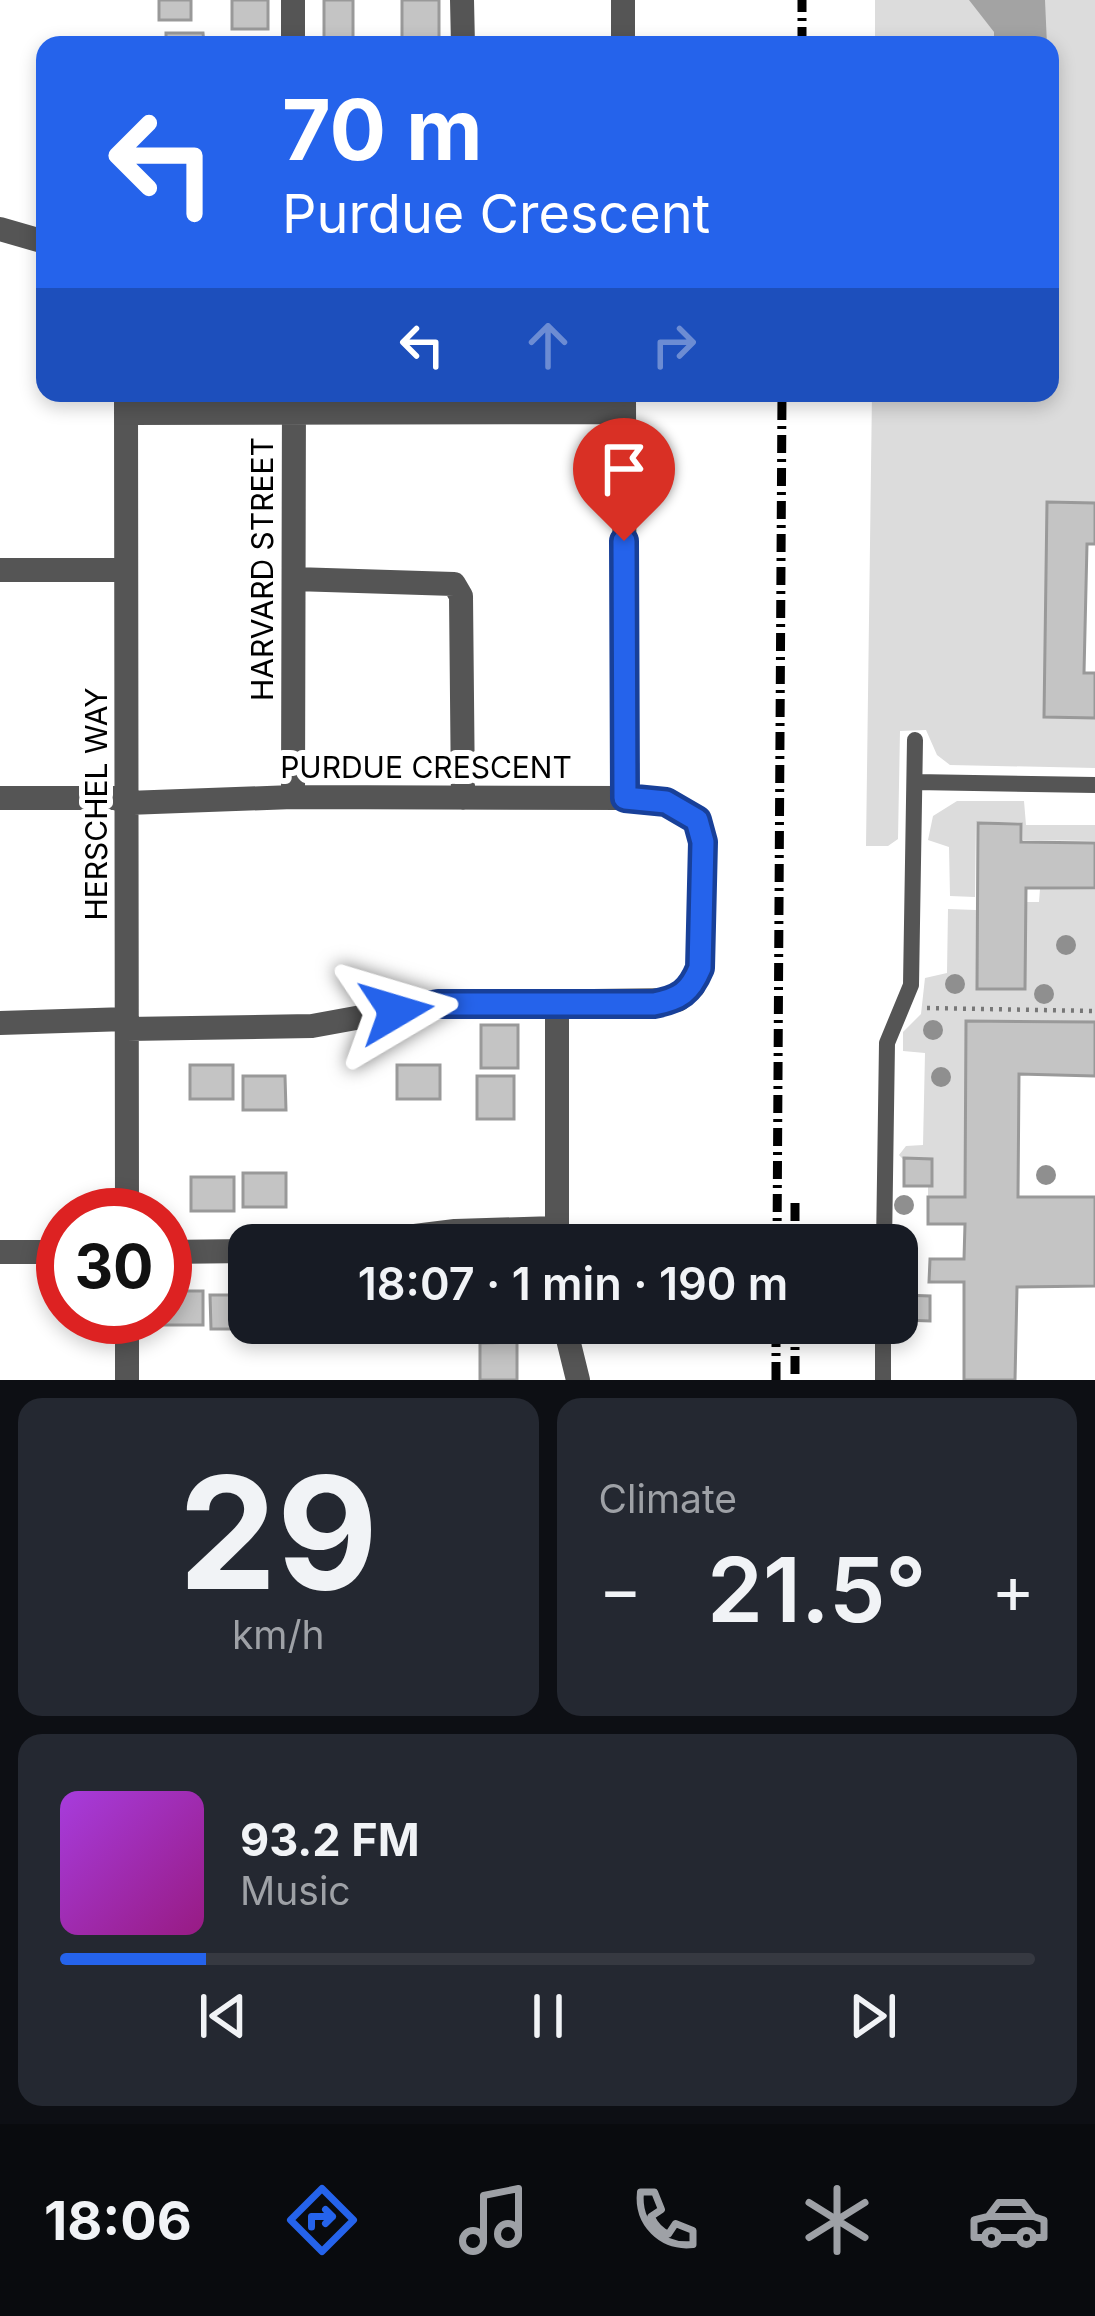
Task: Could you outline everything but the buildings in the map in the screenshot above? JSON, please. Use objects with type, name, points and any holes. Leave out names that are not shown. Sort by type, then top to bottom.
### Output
[{"type":"street","points":[[293,0],[293,36]]},
{"type":"street","points":[[462,0],[463,36]]},
{"type":"street","points":[[623,0],[623,36]]},
{"type":"street","points":[[0,229],[36,239]]},
{"type":"street","points":[[126,403],[624,402],[625,798]]},
{"type":"street","name":"HERSCHEL WAY","points":[[126,403],[127,1188]]},
{"type":"street","name":"HARVARD STREET","points":[[293,797],[294,403]]},
{"type":"street","points":[[0,570],[126,570]]},
{"type":"street","points":[[294,579],[454,584],[461,596],[463,798]]},
{"type":"street","name":"PURDUE CRESCENT","points":[[0,798],[116,798],[127,803],[293,797],[625,798],[666,802],[697,820],[703,842],[700,968],[692,986],[678,1000],[438,1004],[312,1026],[0,1023]]},
{"type":"street","points":[[556,1004],[556,1224]]},
{"type":"street","points":[[192,1252],[228,1251]]},
{"type":"street","points":[[0,1252],[36,1252]]},
{"type":"street","points":[[127,1344],[127,1380]]},
{"type":"street","points":[[569,1344],[578,1380]]},
{"type":"lane","points":[[884,1224],[886,1058],[911,985],[915,740]]},
{"type":"lane","points":[[915,782],[1095,785]]},
{"type":"lane","points":[[883,1344],[883,1380]]},
{"type":"path","points":[[902,1008],[1095,1011]]},
{"type":"shaded area","points":[[875,0],[1095,0],[1095,503],[1047,503],[1044,716],[1095,718],[1095,768],[950,765],[937,755],[926,730],[900,731],[898,839],[888,846],[866,846],[872,402],[1059,402],[1059,36],[875,36]]},
{"type":"shaded area","points":[[969,0],[1045,0],[1047,36],[994,36]]},
{"type":"shaded area","points":[[957,801],[1024,801],[1026,825],[1095,825],[1095,841],[1023,840],[1022,822],[976,822],[975,897],[950,896],[949,847],[928,840],[933,816]]},
{"type":"shaded area","points":[[1040,889],[1095,890],[1095,1022],[966,1021],[965,1197],[928,1197],[928,1186],[899,1155],[906,1146],[923,1145],[925,1053],[903,1051],[903,1032],[921,1014],[925,978],[947,973],[948,909],[976,910],[976,990],[1025,990],[1027,902],[1039,902]]},
{"type":"railway","points":[[802,0],[802,36]]},
{"type":"railway","points":[[777,1224],[782,402]]},
{"type":"railway","points":[[795,1203],[795,1224]]},
{"type":"railway","points":[[776,1344],[776,1380]]},
{"type":"railway","points":[[795,1344],[795,1380]]},
{"type":"route","points":[[396,1011],[438,1004],[654,1004],[678,1000],[692,986],[700,968],[703,842],[697,820],[682,807],[666,802],[625,798],[624,541]]}]
